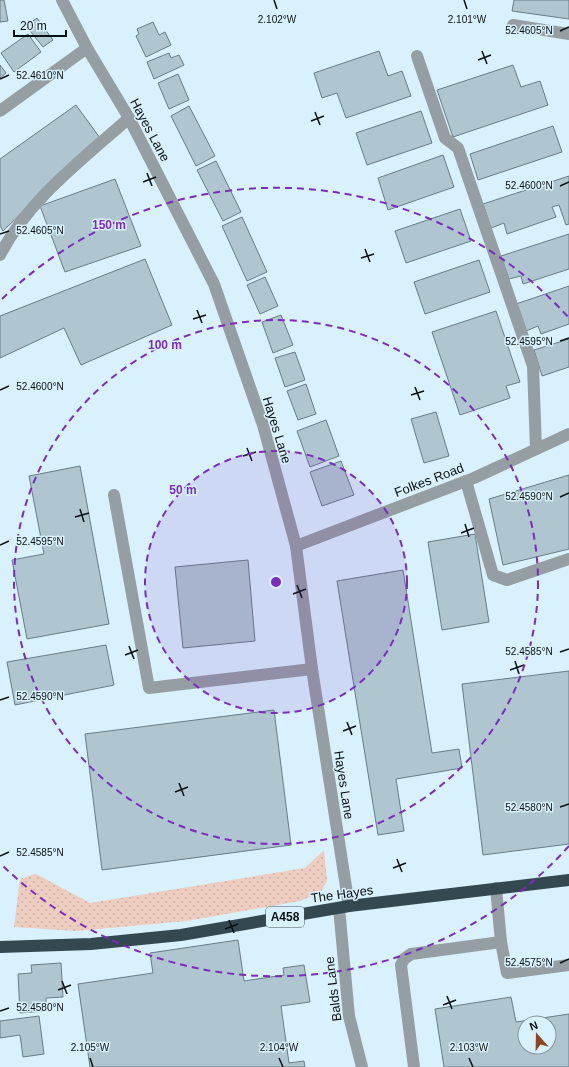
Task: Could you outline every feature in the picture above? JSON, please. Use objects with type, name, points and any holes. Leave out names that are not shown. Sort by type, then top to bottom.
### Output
[{"type":"highway","name":"The Hayes","points":[[0,948],[139,940],[181,935],[344,907],[569,880]]},
{"type":"street","name":"Hayes Lane","points":[[62,0],[87,48],[129,118],[214,284],[262,425],[296,546],[344,907]]},
{"type":"street","points":[[513,25],[569,34]]},
{"type":"street","points":[[0,111],[87,48]]},
{"type":"street","points":[[417,56],[445,138],[458,148],[534,366],[536,449]]},
{"type":"street","points":[[0,256],[24,218],[63,176],[129,118]]},
{"type":"street","name":"Folkes Road","points":[[296,546],[466,481],[569,434]]},
{"type":"street","points":[[466,481],[493,575],[507,580],[569,559]]},
{"type":"street","points":[[114,495],[149,688],[312,669]]},
{"type":"street","points":[[496,888],[500,942],[507,974],[569,965]]},
{"type":"street","name":"Balds Lane","points":[[344,907],[349,1016],[362,1067]]},
{"type":"street","points":[[414,1067],[401,965],[404,959],[411,954],[500,942]]},
{"type":"shaded area","points":[[324,850],[327,881],[321,892],[300,901],[187,921],[76,931],[14,927],[20,879],[36,874],[90,903],[305,868]]},
{"type":"building","points":[[0,0],[4,0],[8,21],[0,22]]},
{"type":"building","points":[[514,0],[569,0],[569,19],[512,11]]},
{"type":"building","points":[[37,18],[53,40],[43,47],[26,26]]},
{"type":"building","points":[[153,22],[159,35],[165,32],[171,45],[146,57],[136,36],[139,34],[137,29]]},
{"type":"building","points":[[28,34],[41,52],[14,72],[1,53]]},
{"type":"building","points":[[379,51],[388,76],[402,71],[411,96],[346,118],[337,93],[322,98],[314,73]]},
{"type":"building","points":[[169,53],[171,58],[179,55],[184,65],[154,79],[147,62]]},
{"type":"building","points":[[0,65],[6,73],[0,78]]},
{"type":"building","points":[[513,65],[521,87],[540,81],[548,105],[453,137],[437,90]]},
{"type":"building","points":[[178,74],[189,100],[169,109],[158,83]]},
{"type":"building","points":[[76,105],[100,138],[3,231],[0,225],[0,159]]},
{"type":"building","points":[[189,106],[215,156],[196,166],[171,116]]},
{"type":"building","points":[[421,111],[432,143],[367,165],[356,133]]},
{"type":"building","points":[[553,126],[562,152],[478,180],[470,154]]},
{"type":"building","points":[[443,155],[454,187],[388,210],[378,178]]},
{"type":"building","points":[[216,161],[241,212],[223,221],[197,170]]},
{"type":"building","points":[[569,176],[569,224],[566,225],[559,205],[552,207],[556,217],[507,234],[504,223],[491,228],[483,204]]},
{"type":"building","points":[[115,179],[141,246],[65,272],[40,206]]},
{"type":"building","points":[[460,209],[471,241],[406,263],[395,231]]},
{"type":"building","points":[[242,217],[267,272],[247,281],[222,226]]},
{"type":"building","points":[[569,234],[569,269],[523,284],[521,276],[509,279],[501,256]]},
{"type":"building","points":[[145,259],[172,325],[81,365],[64,328],[0,358],[0,316]]},
{"type":"building","points":[[479,260],[490,292],[425,314],[414,282]]},
{"type":"building","points":[[265,277],[278,306],[260,314],[247,285]]},
{"type":"building","points":[[569,286],[569,324],[541,334],[538,326],[526,331],[516,304]]},
{"type":"building","points":[[496,311],[520,382],[506,386],[510,398],[460,415],[432,332]]},
{"type":"building","points":[[281,315],[293,345],[273,353],[262,322]]},
{"type":"building","points":[[569,339],[569,367],[542,376],[534,350]]},
{"type":"building","points":[[295,352],[305,380],[285,387],[275,358]]},
{"type":"building","points":[[306,384],[316,414],[298,420],[287,391]]},
{"type":"building","points":[[436,412],[449,456],[424,463],[411,419]]},
{"type":"building","points":[[326,420],[339,456],[310,467],[297,431]]},
{"type":"building","points":[[341,461],[354,495],[322,506],[310,472]]},
{"type":"building","points":[[80,466],[109,624],[27,639],[12,560],[44,554],[29,476]]},
{"type":"building","points":[[569,475],[569,549],[503,565],[489,499]]},
{"type":"building","points":[[475,534],[489,622],[442,630],[428,542]]},
{"type":"building","points":[[248,560],[255,641],[183,648],[175,567]]},
{"type":"building","points":[[403,570],[432,753],[459,749],[462,768],[396,779],[404,831],[378,835],[337,581]]},
{"type":"building","points":[[106,645],[114,685],[15,705],[7,662]]},
{"type":"building","points":[[569,671],[569,844],[483,855],[462,684]]},
{"type":"building","points":[[274,710],[291,845],[102,870],[85,734]]},
{"type":"building","points":[[238,940],[244,981],[284,975],[283,968],[304,965],[310,1002],[281,1006],[289,1063],[304,1061],[305,1067],[90,1067],[78,984],[153,973],[150,953]]},
{"type":"building","points":[[61,963],[63,997],[46,998],[46,1011],[20,1013],[18,974],[32,973],[31,965]]},
{"type":"building","points":[[511,997],[517,1022],[517,1055],[557,1055],[557,1016],[569,1014],[569,1067],[444,1067],[435,1009]]},
{"type":"building","points":[[39,1016],[44,1054],[23,1057],[20,1035],[0,1038],[0,1021]]}]
